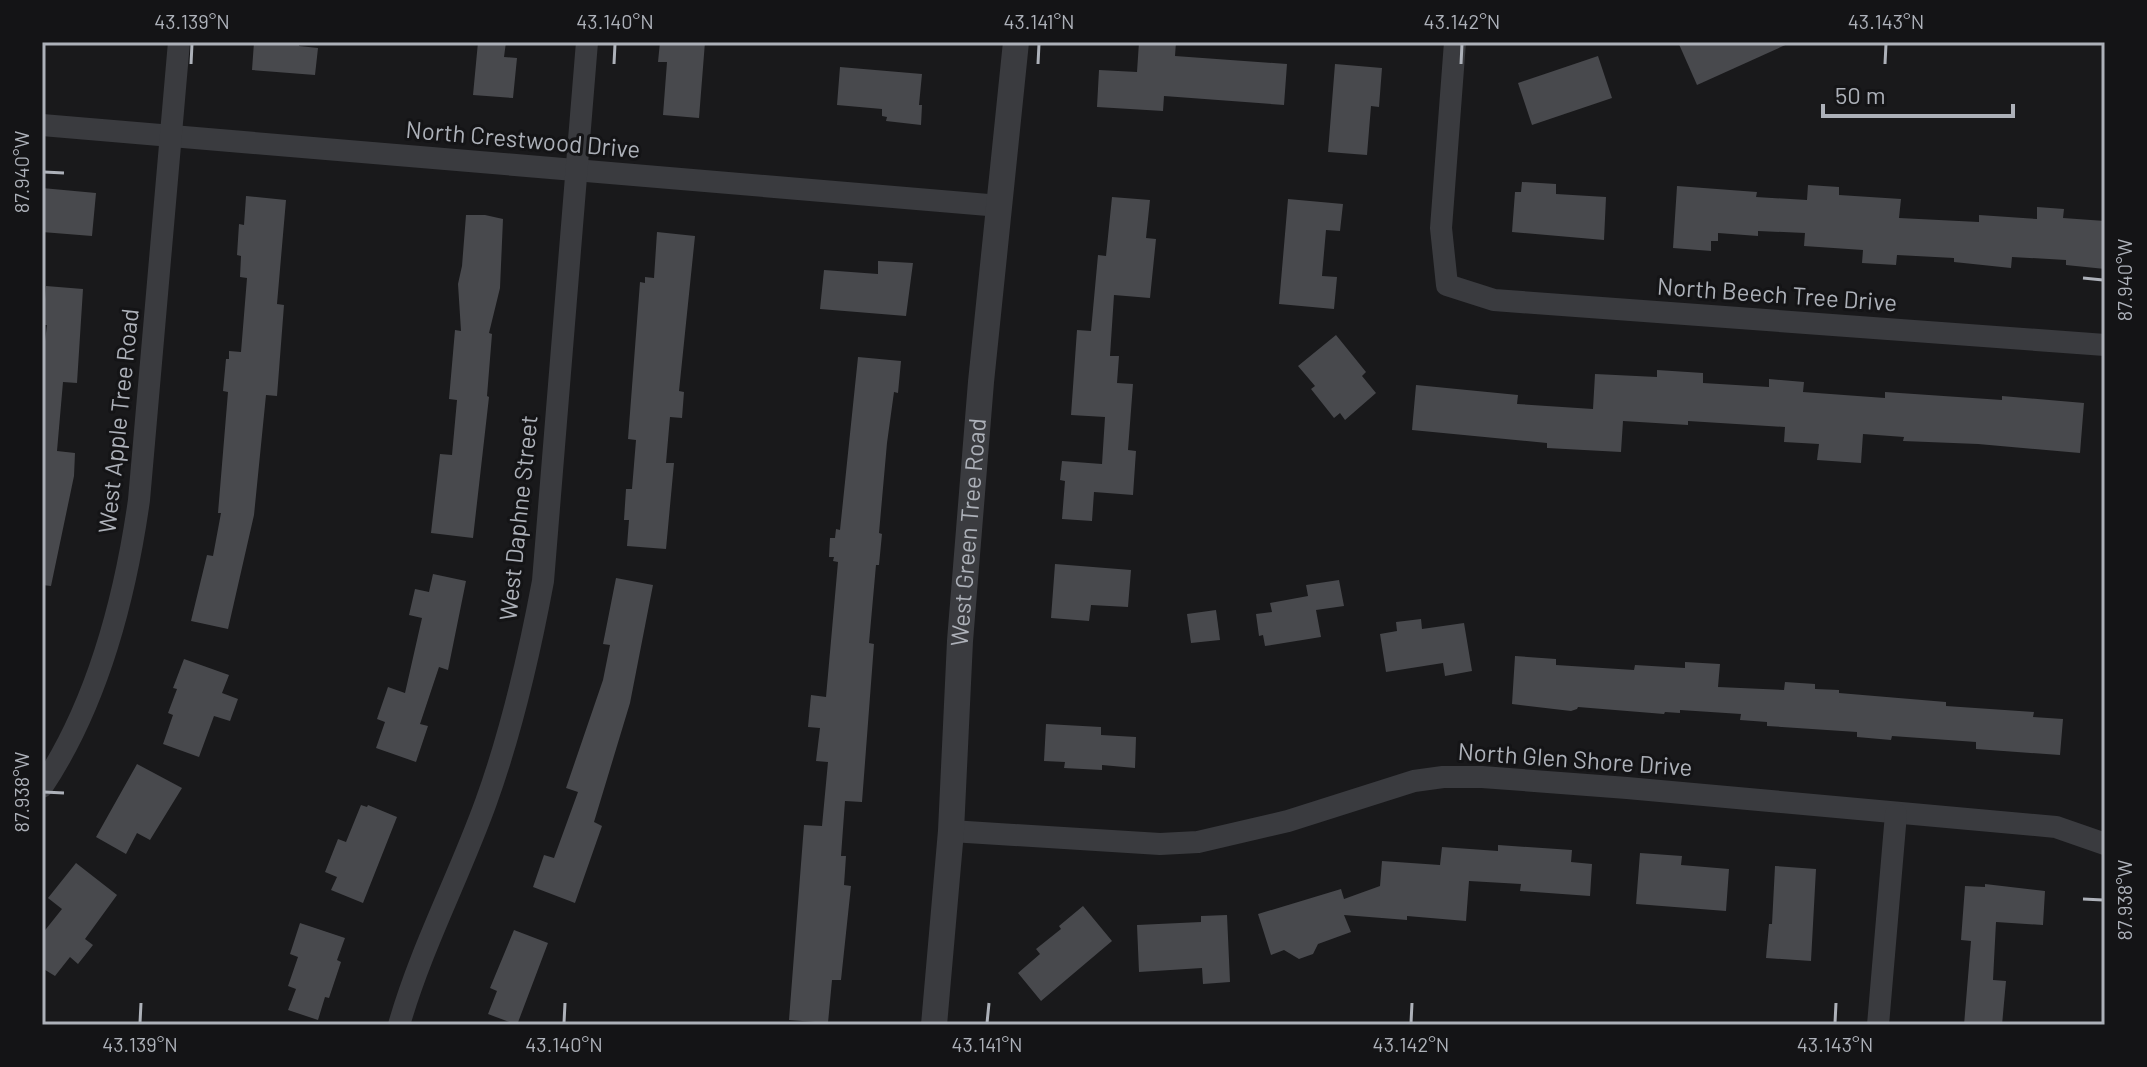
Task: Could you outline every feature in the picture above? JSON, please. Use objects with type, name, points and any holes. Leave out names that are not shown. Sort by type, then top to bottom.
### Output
[{"type":"street","name":"West Apple Tree Road","points":[[42,787],[75,728],[98,673],[131,560],[139,500],[179,42]]},
{"type":"street","name":"West Daphne Street","points":[[399,1025],[411,984],[487,800],[531,644],[543,581],[587,42]]},
{"type":"street","name":"West Green Tree Road","points":[[934,1025],[951,831],[960,641],[981,382],[1016,42]]},
{"type":"street","name":"North Beech Tree Drive","points":[[1455,42],[1441,228],[1447,285],[1494,300],[2105,345]]},
{"type":"street","name":"North Crestwood Drive","points":[[42,125],[1000,206]]},
{"type":"street","name":"North Glen Shore Drive","points":[[951,831],[1160,844],[1198,842],[1288,821],[1414,781],[1443,777],[1598,786],[2056,827],[2105,844]]},
{"type":"street","points":[[1878,1025],[1896,814]]},
{"type":"building","points":[[254,42],[299,42],[299,46],[318,48],[315,75],[252,70]]},
{"type":"building","points":[[478,42],[506,42],[504,57],[517,58],[513,98],[473,95]]},
{"type":"building","points":[[660,42],[705,42],[699,118],[663,115],[667,62],[658,62]]},
{"type":"building","points":[[1139,42],[1176,42],[1175,56],[1287,64],[1284,105],[1164,96],[1163,111],[1097,107],[1099,70],[1137,72]]},
{"type":"building","points":[[1678,42],[1792,42],[1697,85]]},
{"type":"building","points":[[1598,56],[1612,98],[1532,125],[1518,83]]},
{"type":"building","points":[[1335,64],[1382,68],[1379,107],[1371,106],[1367,155],[1328,152]]},
{"type":"building","points":[[840,67],[922,74],[921,125],[886,121],[882,109],[837,105]]},
{"type":"building","points":[[1522,182],[1556,184],[1556,194],[1606,197],[1604,240],[1512,232],[1515,192],[1521,192]]},
{"type":"building","points":[[1808,185],[1839,187],[1839,195],[1901,199],[1899,218],[1979,222],[1979,215],[2037,219],[2037,207],[2064,209],[2063,218],[2105,221],[2105,269],[2066,265],[2066,260],[2012,257],[2011,268],[1954,262],[1954,258],[1897,255],[1896,265],[1862,263],[1863,250],[1804,246],[1805,233],[1758,231],[1758,236],[1718,233],[1718,241],[1711,241],[1711,251],[1673,248],[1677,186],[1757,192],[1756,197],[1807,200]]},
{"type":"building","points":[[42,188],[96,193],[92,236],[42,232]]},
{"type":"building","points":[[246,196],[286,200],[277,304],[284,305],[277,396],[266,395],[254,515],[228,629],[191,621],[207,555],[213,556],[221,513],[218,513],[228,392],[223,391],[229,351],[241,352],[247,278],[240,277],[241,256],[237,255],[239,224],[244,225]]},
{"type":"building","points":[[1112,197],[1150,200],[1146,238],[1156,239],[1150,298],[1114,295],[1110,356],[1119,356],[1117,383],[1133,384],[1128,450],[1136,451],[1133,495],[1094,492],[1092,521],[1062,519],[1065,481],[1060,480],[1062,461],[1102,464],[1105,417],[1071,415],[1077,330],[1091,331],[1098,255],[1106,256]]},
{"type":"building","points":[[1288,199],[1343,204],[1340,231],[1326,230],[1322,276],[1337,277],[1334,309],[1279,304]]},
{"type":"building","points":[[466,215],[503,219],[500,288],[489,333],[492,334],[489,397],[473,538],[431,533],[440,454],[452,455],[457,400],[449,399],[455,330],[461,331],[458,284]]},
{"type":"building","points":[[657,232],[695,236],[679,391],[684,392],[682,418],[670,417],[666,463],[674,463],[666,549],[627,546],[629,520],[624,520],[626,489],[632,489],[636,440],[628,439],[640,282],[645,283],[645,277],[654,278]]},
{"type":"building","points":[[878,261],[913,263],[906,316],[820,309],[824,270],[878,274]]},
{"type":"building","points":[[46,286],[83,289],[77,383],[63,382],[57,451],[75,453],[74,476],[51,586],[42,585],[42,365],[47,325],[43,325]]},
{"type":"building","points":[[1336,335],[1366,372],[1362,376],[1376,393],[1345,420],[1340,413],[1334,418],[1311,389],[1315,386],[1298,366]]},
{"type":"building","points":[[858,357],[901,361],[898,393],[894,392],[887,443],[879,533],[882,534],[869,643],[874,644],[862,802],[845,801],[841,856],[846,856],[844,885],[851,886],[841,980],[832,980],[828,1023],[789,1020],[804,825],[822,826],[828,762],[816,761],[820,728],[808,727],[811,695],[826,697],[838,562],[833,561],[834,557],[829,557],[830,538],[835,538],[836,529],[840,530]]},
{"type":"building","points":[[1657,370],[1703,373],[1703,383],[1769,387],[1769,379],[1804,382],[1803,392],[1885,398],[1885,392],[2002,400],[2002,396],[2084,403],[2080,453],[1903,441],[1904,437],[1863,434],[1861,463],[1817,460],[1819,444],[1784,442],[1785,427],[1688,421],[1688,425],[1623,421],[1621,452],[1547,448],[1547,443],[1412,430],[1416,385],[1518,395],[1517,404],[1593,409],[1595,374],[1657,377]]},
{"type":"building","points":[[1055,564],[1131,570],[1128,607],[1091,605],[1089,621],[1051,618]]},
{"type":"building","points":[[433,574],[466,581],[448,670],[439,667],[420,724],[428,726],[416,762],[376,748],[385,722],[377,719],[388,687],[405,693],[422,618],[409,615],[415,589],[429,592]]},
{"type":"building","points":[[616,578],[653,585],[630,703],[594,822],[602,826],[575,903],[533,887],[544,855],[554,858],[578,792],[566,788],[603,680],[610,645],[603,644]]},
{"type":"building","points":[[1339,580],[1344,606],[1316,610],[1321,637],[1265,646],[1263,635],[1259,636],[1256,614],[1272,612],[1270,603],[1308,596],[1306,585]]},
{"type":"building","points":[[1216,610],[1220,640],[1191,643],[1187,614]]},
{"type":"building","points":[[1421,619],[1422,629],[1464,623],[1472,671],[1445,676],[1443,663],[1386,672],[1380,634],[1397,631],[1396,622]]},
{"type":"building","points":[[1515,656],[1556,659],[1556,665],[1634,670],[1635,665],[1685,668],[1685,662],[1720,664],[1718,687],[1784,690],[1785,682],[1815,684],[1815,689],[1839,690],[1839,693],[1946,702],[1946,706],[2034,712],[2033,717],[2063,719],[2060,755],[1976,749],[1976,742],[1892,736],[1891,740],[1857,737],[1857,732],[1767,726],[1767,722],[1740,720],[1741,714],[1680,710],[1680,713],[1664,714],[1578,707],[1571,711],[1512,704]]},
{"type":"building","points":[[184,659],[229,675],[222,693],[238,699],[230,721],[214,716],[199,757],[163,744],[173,715],[168,713],[177,689],[173,688]]},
{"type":"building","points":[[1046,724],[1101,727],[1101,735],[1136,737],[1135,768],[1102,765],[1102,770],[1064,768],[1065,762],[1044,761]]},
{"type":"building","points":[[137,764],[182,788],[150,840],[137,833],[126,854],[96,837]]},
{"type":"building","points":[[361,805],[397,817],[363,903],[331,890],[337,877],[325,872],[338,839],[346,842]]},
{"type":"building","points":[[1498,845],[1572,850],[1571,862],[1592,864],[1590,896],[1520,891],[1521,884],[1469,881],[1466,921],[1344,915],[1351,932],[1318,944],[1313,954],[1299,959],[1284,950],[1271,955],[1258,914],[1341,889],[1344,899],[1380,886],[1382,861],[1440,865],[1442,847],[1498,851]]},
{"type":"building","points":[[1640,853],[1682,856],[1681,865],[1729,869],[1726,911],[1636,904]]},
{"type":"building","points":[[76,863],[117,895],[85,939],[93,945],[78,964],[70,957],[55,976],[42,968],[42,934],[62,909],[48,898]]},
{"type":"building","points":[[1775,866],[1816,869],[1811,961],[1766,958],[1769,924],[1772,924]]},
{"type":"building","points":[[1985,884],[2045,891],[2043,925],[1996,922],[1993,980],[2006,981],[2002,1025],[1964,1025],[1971,941],[1961,940],[1965,886],[1985,887]]},
{"type":"building","points":[[1083,906],[1112,941],[1041,1001],[1018,973],[1040,954],[1036,949]]},
{"type":"building","points":[[1227,915],[1230,982],[1203,984],[1202,968],[1139,972],[1137,925],[1201,922],[1201,916]]},
{"type":"building","points":[[300,923],[345,938],[337,960],[341,962],[318,1020],[288,1010],[296,989],[288,986],[298,957],[290,954]]},
{"type":"building","points":[[514,930],[548,943],[517,1025],[488,1014],[497,991],[490,988]]}]
